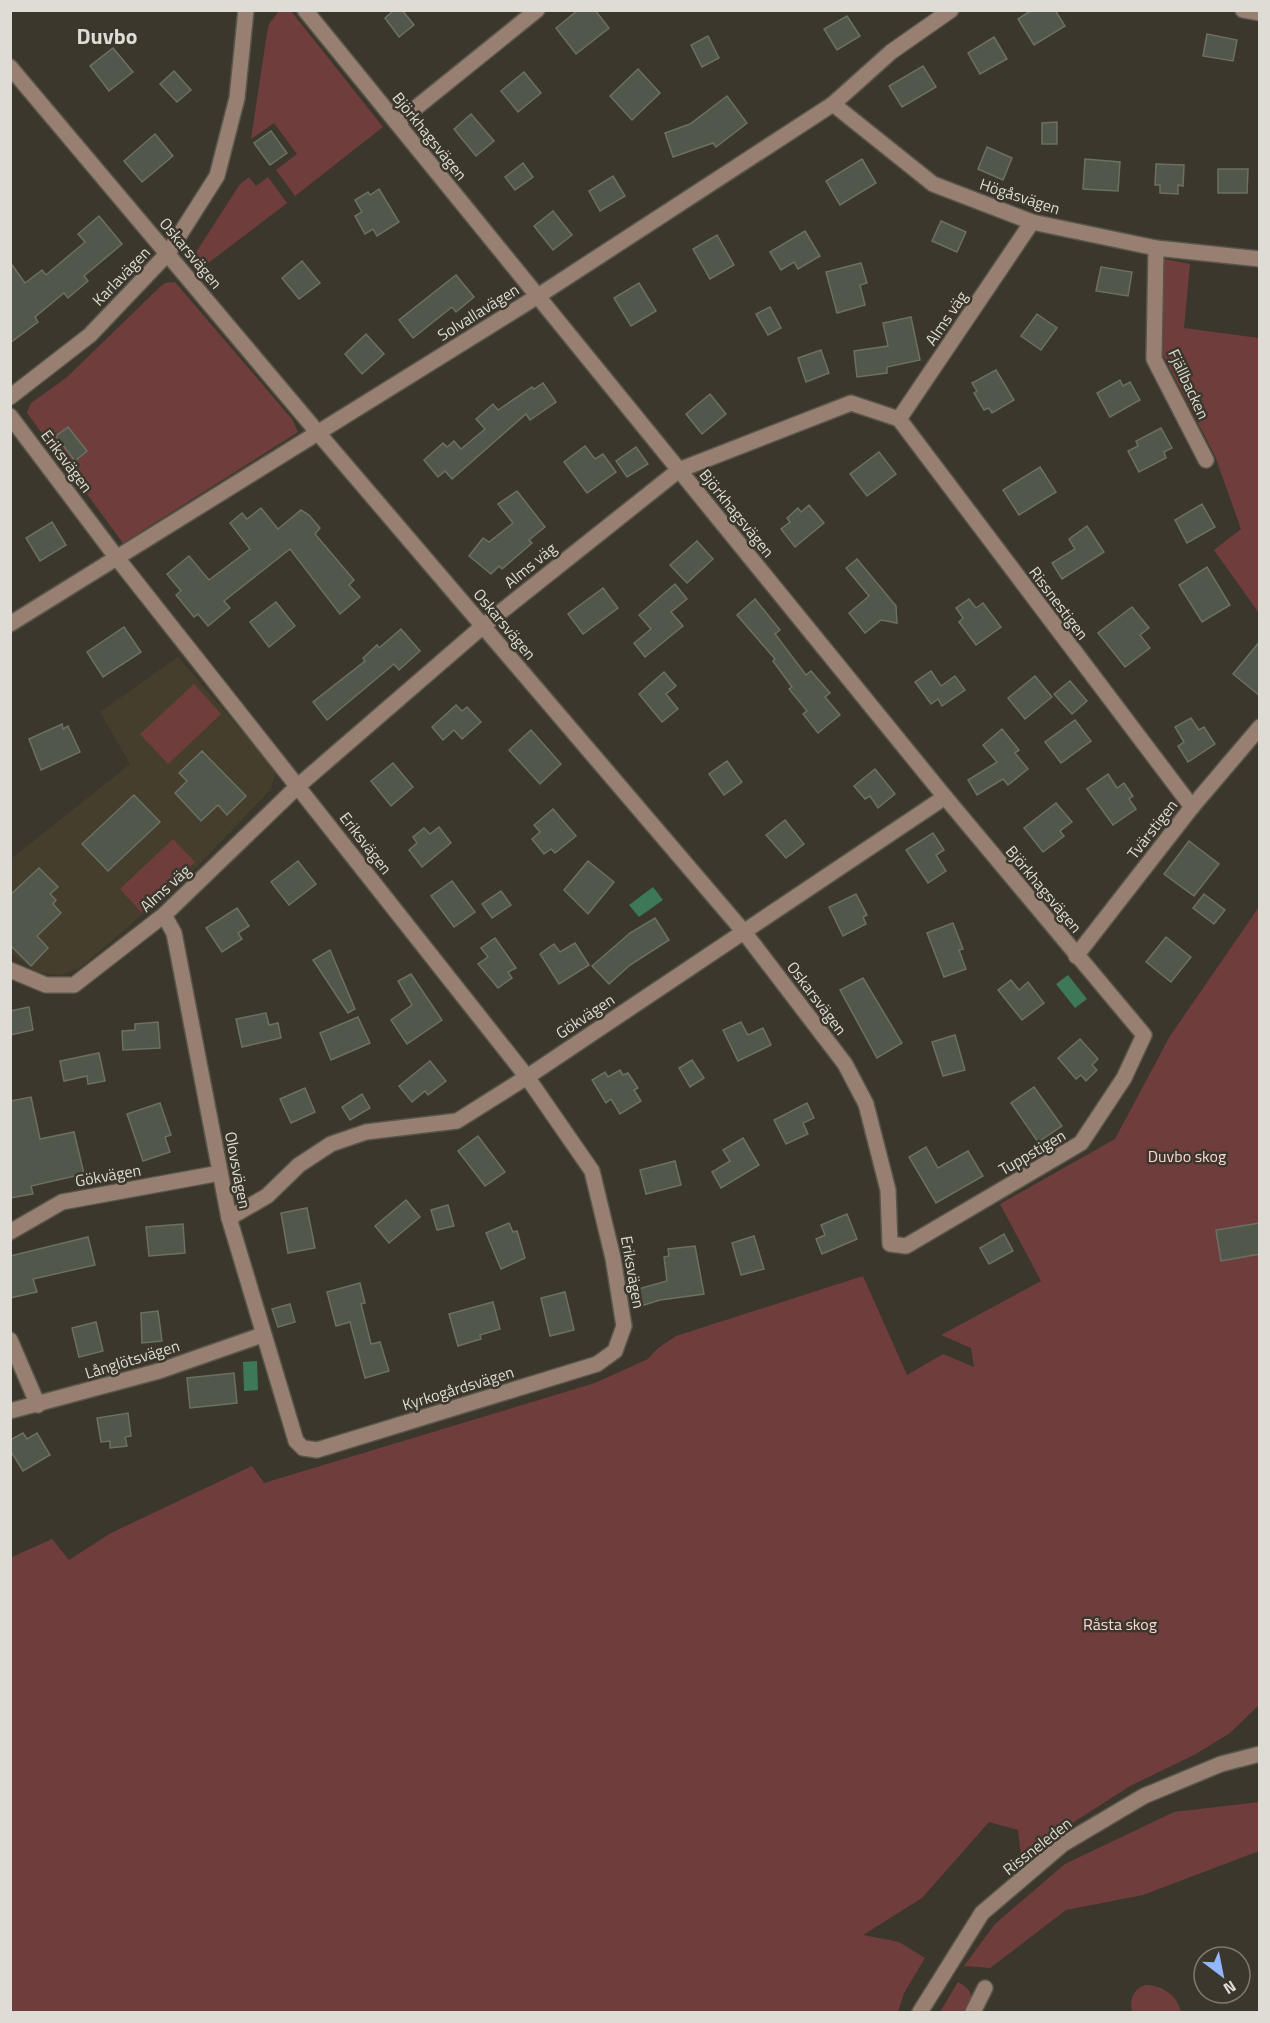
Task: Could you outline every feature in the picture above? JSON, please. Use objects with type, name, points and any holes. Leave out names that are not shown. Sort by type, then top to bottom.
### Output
[{"type":"street","name":"Karlavägen","points":[[10,396],[90,335],[168,253],[217,176],[237,98],[246,10]]},
{"type":"street","name":"Björkhagsvägen","points":[[305,10],[945,797],[1144,1035]]},
{"type":"street","points":[[397,123],[537,10]]},
{"type":"street","name":"Solvallavägen","points":[[10,624],[538,296],[833,104],[891,52],[951,10]]},
{"type":"street","points":[[1243,10],[1260,13]]},
{"type":"street","name":"Oskarsvägen","points":[[10,67],[319,434],[744,932],[845,1064],[866,1104],[888,1190],[890,1244]]},
{"type":"street","name":"Högåsvägen","points":[[833,104],[933,184],[1032,222],[1156,249],[1260,259]]},
{"type":"street","name":"Alms väg","points":[[10,970],[46,985],[74,985],[164,915],[298,786],[483,626],[679,470],[851,403],[899,419],[1032,222]]},
{"type":"street","name":"Fjällbacken","points":[[1156,249],[1154,360],[1206,460]]},
{"type":"street","name":"Eriksvägen","points":[[10,416],[117,558],[527,1077],[592,1171],[614,1258],[624,1326]]},
{"type":"street","name":"Rissnestigen","points":[[899,419],[1192,807]]},
{"type":"street","name":"Tvärstigen","points":[[1076,956],[1192,807],[1260,727]]},
{"type":"street","name":"Gökvägen","points":[[229,1218],[267,1196],[299,1165],[331,1144],[366,1132],[457,1121],[527,1077],[945,797]]},
{"type":"street","name":"Olovsvägen","points":[[164,915],[174,933],[229,1218],[262,1335],[292,1429]]},
{"type":"street","name":"Tuppstigen","points":[[890,1244],[906,1246],[1081,1143],[1124,1077],[1144,1035]]},
{"type":"street","name":"Gökvägen","points":[[10,1232],[62,1202],[219,1173]]},
{"type":"street","name":"Kyrkogårdsvägen","points":[[292,1429],[296,1442],[303,1448],[317,1450],[597,1365],[615,1352],[624,1326]]},
{"type":"street","name":"Långlötsvägen","points":[[10,1411],[159,1371],[262,1335]]},
{"type":"street","points":[[10,1340],[38,1405]]},
{"type":"street","name":"Rissneleden","points":[[920,2013],[982,1914],[1063,1844],[1144,1796],[1221,1764],[1260,1754]]},
{"type":"street","points":[[973,2013],[985,1988]]},
{"type":"shaded area","points":[[178,657],[276,771],[271,789],[193,871],[81,967],[61,975],[37,972],[11,953],[11,859],[130,764],[100,712]]},
{"type":"shaded area","points":[[653,887],[663,900],[639,917],[629,905]]},
{"type":"shaded area","points":[[1068,975],[1087,999],[1075,1008],[1056,984]]},
{"type":"shaded area","points":[[257,1361],[258,1390],[244,1391],[243,1362]]},
{"type":"green space","points":[[279,11],[291,11],[383,127],[295,196],[276,170],[297,154],[274,123],[251,139],[267,33],[269,24]]},
{"type":"green space","points":[[249,177],[256,186],[268,177],[287,203],[207,264],[197,264],[193,257],[240,184]]},
{"type":"green space","points":[[1164,259],[1190,264],[1184,328],[1259,338],[1259,613],[1214,550],[1241,529],[1215,456],[1163,355]]},
{"type":"green space","points":[[175,282],[292,419],[298,432],[123,543],[27,413],[31,403],[66,378],[160,287],[165,283]]},
{"type":"green space","points":[[194,684],[221,714],[168,764],[140,734]]},
{"type":"green space","points":[[173,839],[195,862],[141,912],[120,889]]},
{"type":"green space","points":[[1259,907],[1259,1705],[1230,1733],[1194,1755],[1130,1786],[1021,1856],[1018,1830],[989,1822],[922,1898],[863,1935],[899,1942],[925,1958],[904,1993],[898,2012],[11,2012],[10,1558],[52,1539],[69,1560],[111,1533],[252,1466],[264,1483],[595,1383],[648,1359],[657,1349],[676,1336],[863,1276],[907,1375],[943,1354],[974,1367],[971,1348],[941,1335],[1041,1281],[1000,1204],[1115,1139],[1170,1036]]},
{"type":"green space","points":[[1259,1802],[1259,1851],[1143,1895],[1066,1910],[990,1968],[964,1966],[995,1924],[1065,1864],[1174,1812]]},
{"type":"green space","points":[[958,1982],[971,1994],[970,2012],[940,2012]]},
{"type":"green space","points":[[1145,1985],[1168,1992],[1176,2001],[1181,2012],[1132,2012],[1133,1996],[1137,1989]]},
{"type":"building","points":[[394,10],[402,10],[414,25],[399,37],[385,18]]},
{"type":"building","points":[[578,10],[595,10],[609,28],[576,54],[556,28]]},
{"type":"building","points":[[1032,10],[1055,10],[1065,26],[1034,45],[1018,19]]},
{"type":"building","points":[[847,16],[860,36],[837,50],[824,29]]},
{"type":"building","points":[[1207,34],[1237,40],[1233,61],[1203,56]]},
{"type":"building","points":[[708,36],[719,58],[702,67],[691,45]]},
{"type":"building","points":[[994,37],[1007,59],[980,74],[968,53]]},
{"type":"building","points":[[113,48],[133,72],[109,91],[90,66]]},
{"type":"building","points":[[923,66],[936,87],[902,107],[889,86]]},
{"type":"building","points":[[638,69],[660,93],[632,120],[610,96]]},
{"type":"building","points":[[174,71],[191,90],[177,102],[160,84]]},
{"type":"building","points":[[524,72],[541,93],[518,112],[501,91]]},
{"type":"building","points":[[727,96],[747,123],[716,147],[713,143],[673,157],[665,133],[690,124]]},
{"type":"building","points":[[471,114],[494,141],[476,156],[454,129]]},
{"type":"building","points":[[1057,122],[1057,144],[1042,144],[1042,123]]},
{"type":"building","points":[[271,131],[287,153],[270,165],[254,143]]},
{"type":"building","points":[[155,134],[173,156],[142,182],[124,161]]},
{"type":"building","points":[[987,147],[1012,158],[1003,180],[978,169]]},
{"type":"building","points":[[862,159],[876,183],[840,205],[826,181]]},
{"type":"building","points":[[1085,159],[1120,162],[1118,191],[1083,189]]},
{"type":"building","points":[[523,163],[533,177],[515,190],[505,177]]},
{"type":"building","points":[[1156,164],[1184,165],[1183,186],[1178,185],[1178,194],[1160,193],[1160,185],[1155,185]]},
{"type":"building","points":[[1218,169],[1248,169],[1247,193],[1218,193]]},
{"type":"building","points":[[613,176],[625,196],[600,211],[589,191]]},
{"type":"building","points":[[379,189],[399,222],[377,236],[373,229],[365,234],[355,216],[362,212],[355,200],[368,192],[370,195]]},
{"type":"building","points":[[553,211],[572,235],[553,250],[534,226]]},
{"type":"building","points":[[99,216],[122,244],[84,276],[88,281],[68,298],[64,293],[35,317],[38,322],[10,343],[10,262],[25,283],[42,270],[46,275],[85,242],[78,234]]},
{"type":"building","points":[[941,221],[966,232],[957,252],[932,241]]},
{"type":"building","points":[[805,231],[820,256],[798,269],[794,262],[781,270],[770,252]]},
{"type":"building","points":[[717,235],[734,265],[710,279],[693,249]]},
{"type":"building","points":[[302,261],[320,283],[299,299],[282,278]]},
{"type":"building","points":[[861,263],[867,283],[860,285],[865,305],[837,313],[826,272]]},
{"type":"building","points":[[1101,267],[1132,272],[1128,296],[1096,291]]},
{"type":"building","points":[[456,275],[474,297],[456,312],[452,307],[413,338],[399,320]]},
{"type":"building","points":[[639,283],[656,311],[631,326],[614,298]]},
{"type":"building","points":[[770,307],[781,328],[768,335],[756,314]]},
{"type":"building","points":[[1037,314],[1057,328],[1041,350],[1021,336]]},
{"type":"building","points":[[911,317],[920,360],[887,367],[887,373],[857,377],[854,351],[888,346],[883,323]]},
{"type":"building","points":[[366,334],[384,354],[362,374],[345,354]]},
{"type":"building","points":[[821,350],[829,373],[806,382],[798,358]]},
{"type":"building","points":[[996,370],[1014,400],[992,413],[989,408],[984,410],[974,393],[977,391],[972,383]]},
{"type":"building","points":[[1120,380],[1123,386],[1130,382],[1140,400],[1110,417],[1097,393]]},
{"type":"building","points":[[543,383],[556,402],[530,420],[526,414],[452,479],[445,471],[438,477],[424,460],[443,443],[447,447],[454,441],[461,449],[485,429],[476,419],[493,404],[498,410],[532,387],[534,389]]},
{"type":"building","points":[[710,394],[726,414],[702,434],[686,414]]},
{"type":"building","points":[[68,427],[87,451],[75,461],[56,436]]},
{"type":"building","points":[[1161,428],[1172,448],[1164,452],[1166,458],[1139,472],[1128,451],[1138,446],[1136,441]]},
{"type":"building","points":[[585,446],[595,459],[603,454],[616,472],[587,493],[564,462]]},
{"type":"building","points":[[636,447],[648,464],[627,477],[616,461]]},
{"type":"building","points":[[879,452],[896,474],[867,496],[850,474]]},
{"type":"building","points":[[1040,467],[1056,492],[1019,515],[1003,490]]},
{"type":"building","points":[[517,491],[545,527],[529,540],[532,543],[502,569],[499,566],[491,574],[469,556],[483,538],[489,542],[513,523],[498,504]]},
{"type":"building","points":[[1202,504],[1215,527],[1187,543],[1175,520]]},
{"type":"building","points":[[809,505],[824,523],[795,547],[781,529],[790,522],[787,518],[798,508],[801,512]]},
{"type":"building","points":[[261,508],[278,529],[301,510],[309,515],[320,528],[315,534],[354,580],[349,585],[360,597],[340,614],[290,549],[224,601],[230,608],[208,626],[198,614],[194,617],[176,595],[181,591],[167,574],[189,556],[209,580],[250,549],[230,523],[242,513],[247,519]]},
{"type":"building","points":[[52,522],[66,545],[40,561],[26,538]]},
{"type":"building","points":[[1087,526],[1104,552],[1062,579],[1052,563],[1075,549],[1069,539]]},
{"type":"building","points":[[697,541],[713,559],[687,583],[670,565]]},
{"type":"building","points":[[857,559],[896,606],[897,623],[881,620],[865,633],[849,613],[869,596],[846,568]]},
{"type":"building","points":[[1207,567],[1230,605],[1202,622],[1179,585]]},
{"type":"building","points":[[675,584],[687,599],[671,612],[683,626],[645,657],[634,643],[651,629],[639,615]]},
{"type":"building","points":[[603,588],[618,608],[583,634],[568,614]]},
{"type":"building","points":[[755,599],[780,630],[775,634],[806,675],[811,671],[830,693],[825,697],[840,715],[818,733],[803,714],[807,711],[789,689],[792,687],[773,661],[775,659],[737,615]]},
{"type":"building","points":[[969,599],[976,608],[983,603],[1001,627],[976,645],[959,622],[963,618],[956,608]]},
{"type":"building","points":[[276,602],[295,626],[269,647],[250,622]]},
{"type":"building","points":[[1132,607],[1149,628],[1140,635],[1150,648],[1125,667],[1098,633]]},
{"type":"building","points":[[124,627],[141,652],[103,677],[87,652]]},
{"type":"building","points":[[401,629],[420,651],[399,670],[394,664],[327,720],[313,702],[365,661],[363,658],[377,645],[379,648]]},
{"type":"building","points":[[1260,641],[1260,696],[1233,674]]},
{"type":"building","points":[[931,671],[941,686],[955,676],[965,690],[942,706],[938,699],[931,704],[915,682]]},
{"type":"building","points":[[664,672],[676,686],[666,694],[678,709],[662,722],[639,694]]},
{"type":"building","points":[[1035,676],[1052,697],[1025,719],[1008,698]]},
{"type":"building","points":[[1070,681],[1087,701],[1072,714],[1054,694]]},
{"type":"building","points":[[456,705],[462,711],[467,707],[481,722],[462,739],[454,730],[443,740],[432,727]]},
{"type":"building","points":[[1191,718],[1199,730],[1204,727],[1215,744],[1188,762],[1178,746],[1184,742],[1175,727]]},
{"type":"building","points":[[1075,720],[1091,741],[1061,763],[1045,742]]},
{"type":"building","points":[[62,724],[63,729],[68,726],[80,752],[41,770],[29,739]]},
{"type":"building","points":[[1002,729],[1019,750],[1015,753],[1028,769],[1008,785],[1003,779],[977,795],[968,780],[997,762],[983,745]]},
{"type":"building","points":[[531,730],[561,764],[540,784],[509,750]]},
{"type":"building","points":[[202,751],[246,796],[227,815],[218,805],[201,821],[175,793],[187,781],[179,773]]},
{"type":"building","points":[[727,761],[742,782],[724,795],[709,774]]},
{"type":"building","points":[[393,763],[413,787],[391,806],[371,781]]},
{"type":"building","points":[[875,769],[895,794],[878,808],[870,796],[865,799],[854,786]]},
{"type":"building","points":[[1108,774],[1117,788],[1124,783],[1133,796],[1129,799],[1136,809],[1113,825],[1087,789]]},
{"type":"building","points":[[134,795],[160,822],[108,871],[82,844]]},
{"type":"building","points":[[1056,803],[1072,822],[1060,831],[1064,836],[1043,852],[1024,828]]},
{"type":"building","points":[[553,809],[576,836],[555,853],[551,849],[544,854],[532,839],[540,832],[534,825]]},
{"type":"building","points":[[785,820],[804,844],[786,858],[766,835]]},
{"type":"building","points":[[439,827],[451,843],[422,867],[409,850],[417,843],[413,837],[424,828],[430,834]]},
{"type":"building","points":[[933,833],[944,850],[936,855],[946,871],[928,883],[906,850]]},
{"type":"building","points":[[1189,841],[1219,864],[1194,896],[1164,874]]},
{"type":"building","points":[[298,861],[316,884],[289,905],[271,882]]},
{"type":"building","points":[[588,861],[614,882],[588,914],[564,890]]},
{"type":"building","points":[[39,868],[58,887],[50,894],[56,900],[53,904],[61,913],[37,936],[48,948],[31,966],[10,945],[10,895]]},
{"type":"building","points":[[452,881],[475,912],[454,927],[431,896]]},
{"type":"building","points":[[501,891],[511,905],[492,918],[482,904]]},
{"type":"building","points":[[856,894],[867,915],[863,917],[866,924],[843,936],[829,907]]},
{"type":"building","points":[[1204,894],[1225,910],[1214,924],[1193,908]]},
{"type":"building","points":[[237,908],[249,926],[238,933],[242,939],[222,952],[206,928]]},
{"type":"building","points":[[655,918],[669,940],[630,965],[609,984],[592,966],[630,933]]},
{"type":"building","points":[[953,923],[963,949],[959,950],[966,969],[944,977],[927,933]]},
{"type":"building","points":[[1166,937],[1191,957],[1171,982],[1146,962]]},
{"type":"building","points":[[495,938],[516,968],[508,972],[512,978],[498,988],[478,964],[488,957],[481,948]]},
{"type":"building","points":[[575,943],[589,965],[559,984],[540,954],[554,944],[560,952]]},
{"type":"building","points":[[330,950],[355,1009],[348,1013],[313,960]]},
{"type":"building","points":[[411,974],[442,1020],[407,1044],[391,1020],[412,1005],[398,981]]},
{"type":"building","points":[[863,978],[902,1043],[877,1058],[840,990]]},
{"type":"building","points":[[1011,980],[1019,990],[1028,982],[1044,1003],[1022,1020],[998,990]]},
{"type":"building","points":[[29,1007],[33,1030],[10,1035],[10,1011]]},
{"type":"building","points":[[266,1013],[269,1025],[278,1023],[281,1038],[242,1047],[236,1019]]},
{"type":"building","points":[[358,1017],[370,1043],[331,1060],[320,1033]]},
{"type":"building","points":[[158,1022],[160,1048],[123,1050],[122,1031],[135,1030],[135,1024]]},
{"type":"building","points":[[741,1022],[748,1035],[763,1028],[771,1045],[738,1061],[723,1030]]},
{"type":"building","points":[[955,1035],[965,1070],[943,1076],[932,1042]]},
{"type":"building","points":[[1080,1039],[1098,1059],[1092,1065],[1097,1070],[1086,1081],[1081,1075],[1076,1079],[1058,1058]]},
{"type":"building","points":[[99,1053],[105,1081],[88,1084],[87,1076],[64,1081],[60,1061]]},
{"type":"building","points":[[692,1060],[704,1078],[690,1087],[679,1068]]},
{"type":"building","points":[[430,1061],[446,1081],[428,1095],[425,1091],[412,1102],[399,1086]]},
{"type":"building","points":[[620,1070],[623,1075],[628,1073],[638,1088],[634,1090],[641,1101],[620,1114],[611,1099],[606,1103],[592,1080],[605,1072],[608,1077]]},
{"type":"building","points":[[1034,1087],[1062,1126],[1038,1142],[1011,1103]]},
{"type":"building","points":[[305,1088],[315,1112],[291,1123],[280,1099]]},
{"type":"building","points":[[362,1094],[370,1108],[350,1120],[342,1107]]},
{"type":"building","points":[[31,1097],[40,1139],[74,1132],[84,1174],[31,1186],[33,1194],[10,1198],[10,1101]]},
{"type":"building","points":[[160,1103],[171,1135],[165,1137],[170,1152],[143,1161],[127,1114]]},
{"type":"building","points":[[807,1103],[814,1118],[803,1123],[808,1134],[786,1144],[774,1120]]},
{"type":"building","points":[[478,1136],[505,1172],[485,1186],[458,1151]]},
{"type":"building","points":[[743,1138],[759,1165],[721,1188],[712,1172],[730,1161],[723,1150]]},
{"type":"building","points":[[926,1147],[938,1168],[968,1151],[983,1176],[936,1203],[909,1157]]},
{"type":"building","points":[[675,1161],[681,1185],[646,1194],[640,1170]]},
{"type":"building","points":[[406,1200],[420,1217],[389,1243],[375,1226]]},
{"type":"building","points":[[448,1205],[454,1226],[437,1230],[431,1210]]},
{"type":"building","points":[[307,1208],[315,1248],[288,1253],[281,1213]]},
{"type":"building","points":[[847,1214],[857,1239],[822,1254],[816,1239],[825,1235],[821,1225]]},
{"type":"building","points":[[509,1223],[513,1232],[517,1231],[525,1258],[501,1269],[486,1233]]},
{"type":"building","points":[[1260,1223],[1260,1254],[1221,1261],[1216,1230]]},
{"type":"building","points":[[183,1224],[185,1253],[149,1256],[146,1227]]},
{"type":"building","points":[[1004,1234],[1013,1251],[989,1264],[980,1248]]},
{"type":"building","points":[[754,1236],[764,1269],[741,1275],[732,1243]]},
{"type":"building","points":[[88,1237],[95,1265],[33,1279],[37,1292],[10,1298],[10,1256]]},
{"type":"building","points":[[695,1246],[704,1294],[660,1300],[641,1306],[638,1289],[667,1281],[664,1257],[669,1256],[668,1249]]},
{"type":"building","points":[[360,1283],[365,1303],[361,1304],[371,1344],[380,1342],[389,1371],[365,1378],[350,1322],[336,1326],[327,1292]]},
{"type":"building","points":[[565,1292],[574,1330],[550,1336],[541,1298]]},
{"type":"building","points":[[493,1302],[500,1329],[480,1335],[481,1339],[458,1346],[449,1314]]},
{"type":"building","points":[[290,1304],[295,1322],[278,1327],[272,1309]]},
{"type":"building","points":[[158,1311],[162,1341],[142,1343],[141,1313]]},
{"type":"building","points":[[96,1322],[103,1351],[79,1357],[72,1328]]},
{"type":"building","points":[[234,1373],[237,1403],[190,1408],[187,1378]]},
{"type":"building","points":[[128,1413],[131,1436],[125,1437],[127,1446],[110,1448],[110,1441],[101,1442],[97,1418]]},
{"type":"building","points":[[23,1433],[27,1439],[37,1433],[50,1455],[23,1471],[10,1450],[10,1440]]},
{"type":"district","name":"Duvbo","points":[[107,36]]},
{"type":"park label","name":"Duvbo skog","points":[[1187,1156]]},
{"type":"park label","name":"Råsta skog","points":[[1120,1624]]}]
